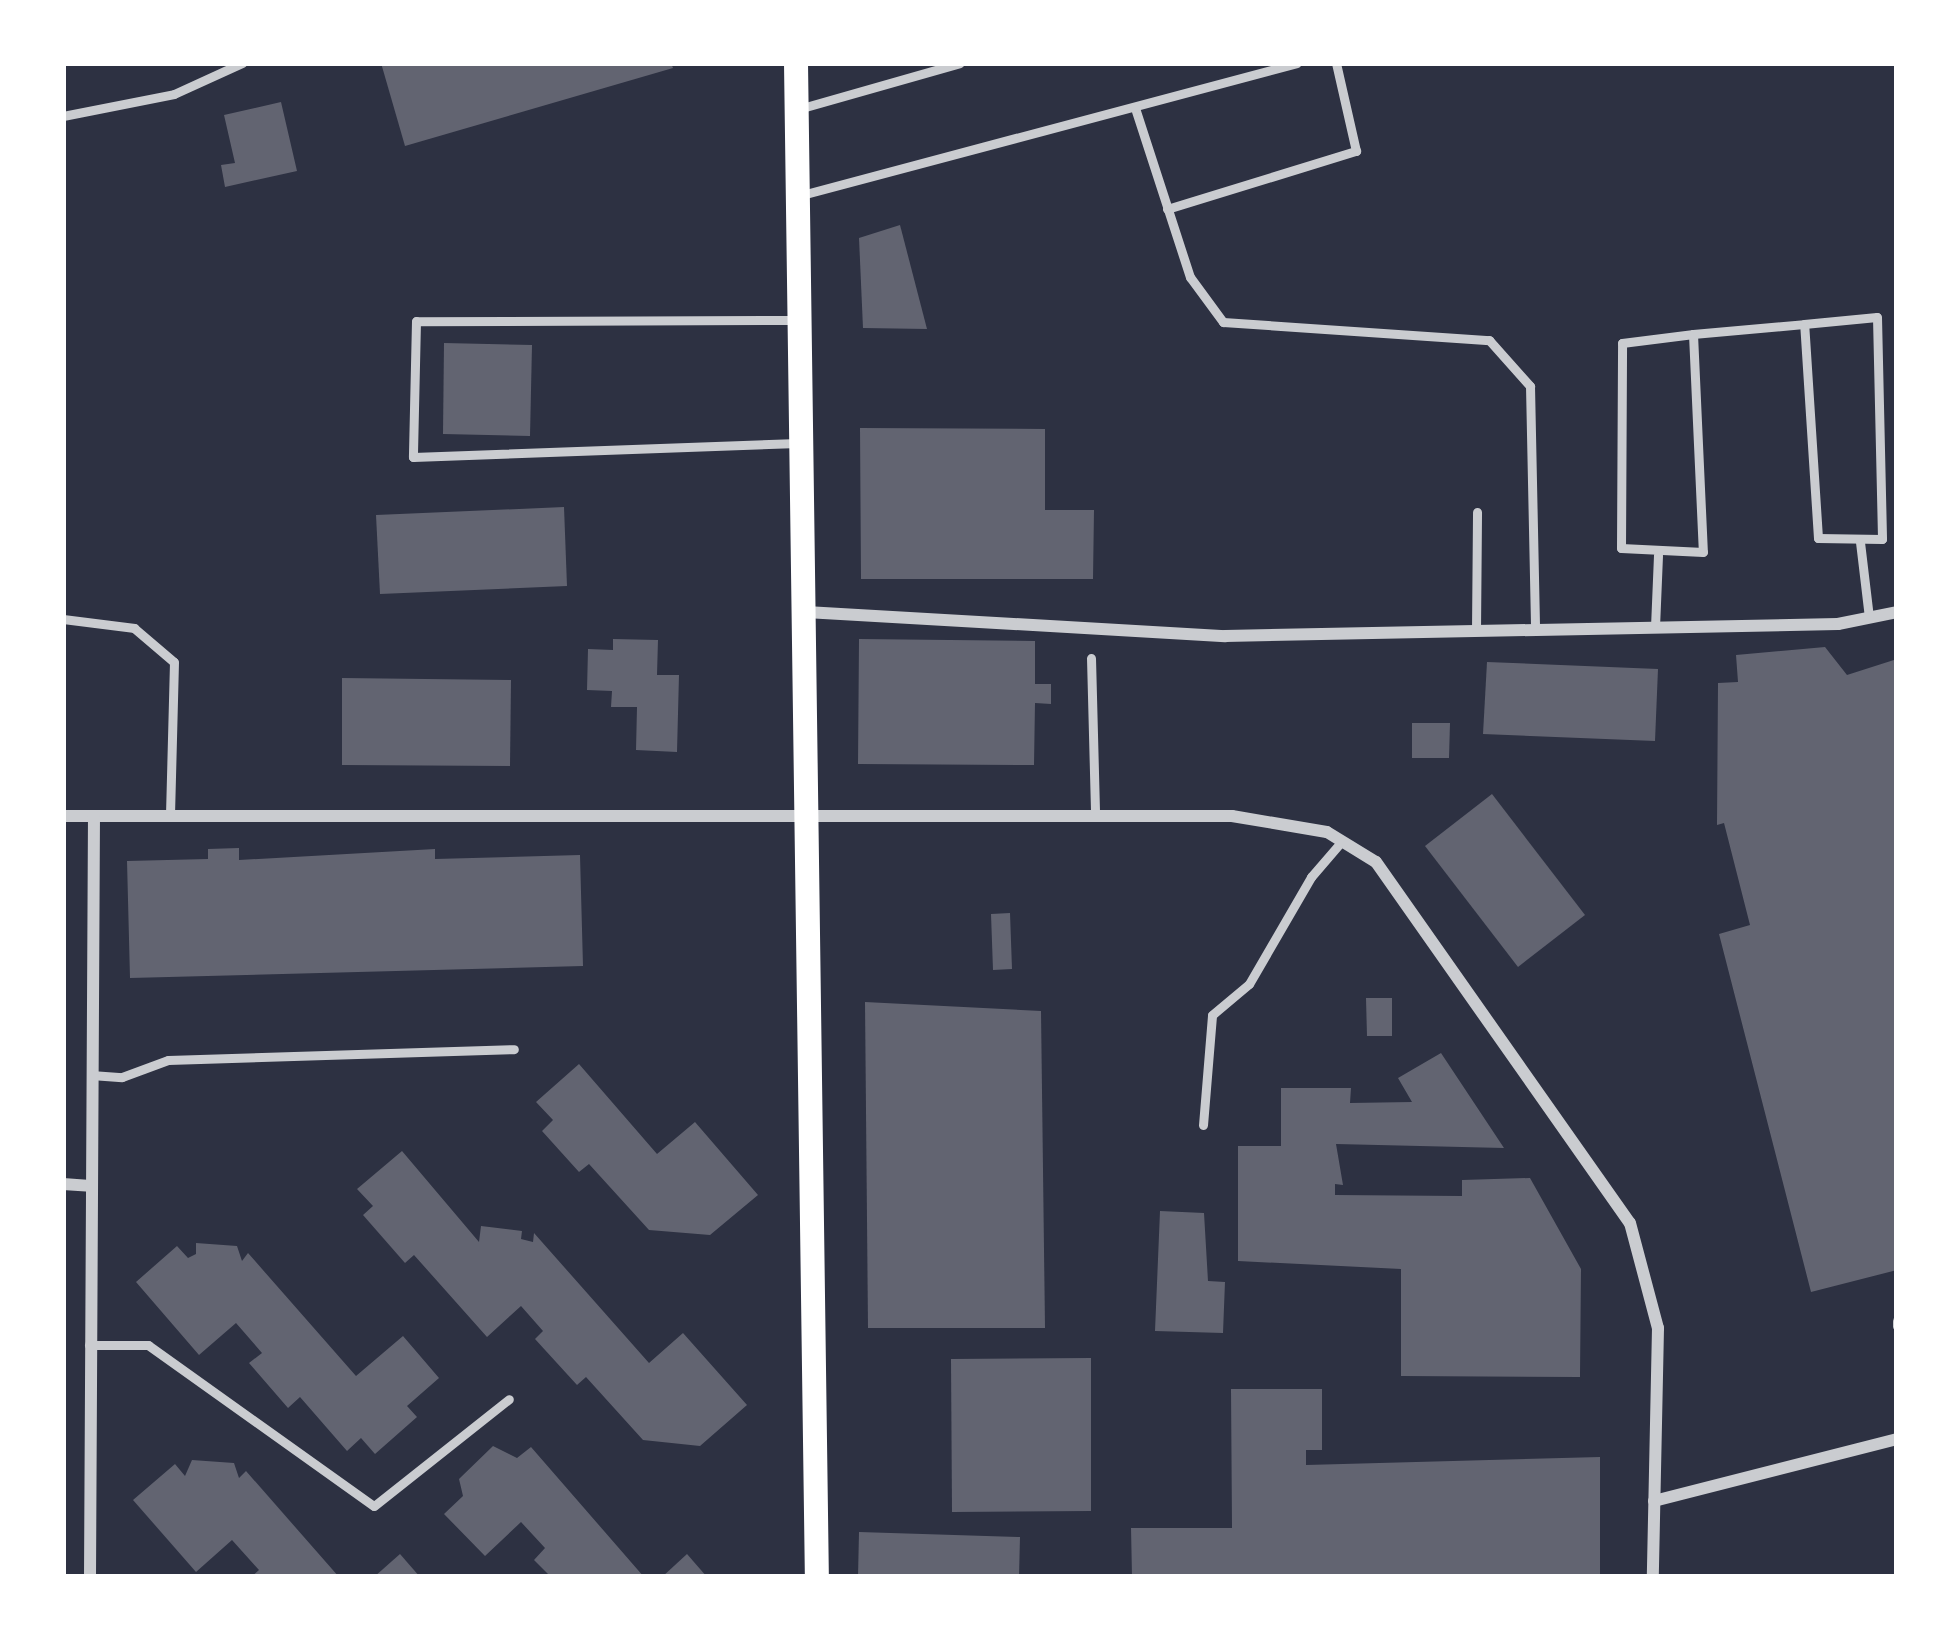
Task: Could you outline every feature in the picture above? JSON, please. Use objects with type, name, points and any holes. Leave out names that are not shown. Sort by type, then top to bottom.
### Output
[{"type":"main road","points":[[796,63],[810,812],[817,1577]]},
{"type":"street","points":[[806,612],[1225,636],[1654,627],[1897,612]]},
{"type":"street","points":[[63,816],[1232,815],[1342,841],[1376,862],[1630,1222],[1658,1328],[1653,1577]]},
{"type":"street","points":[[90,1577],[94,816]]},
{"type":"street","points":[[63,1184],[90,1186]]},
{"type":"street","points":[[1654,1501],[1897,1439]]},
{"type":"lane","points":[[63,116],[174,94],[242,63]]},
{"type":"lane","points":[[796,110],[960,63]]},
{"type":"lane","points":[[798,196],[1136,111],[1297,63]]},
{"type":"lane","points":[[1167,209],[1356,152],[1336,63]]},
{"type":"lane","points":[[1136,111],[1190,277],[1222,322],[1489,340],[1530,386],[1535,629]]},
{"type":"lane","points":[[1693,334],[1703,552],[1658,556],[1621,548],[1622,343],[1693,334],[1877,317],[1882,539],[1818,538],[1804,324]]},
{"type":"lane","points":[[800,320],[416,321],[413,457],[803,442]]},
{"type":"lane","points":[[1476,630],[1477,512]]},
{"type":"lane","points":[[1860,542],[1869,617]]},
{"type":"lane","points":[[1654,627],[1658,556]]},
{"type":"lane","points":[[63,619],[134,628],[174,662],[170,815]]},
{"type":"lane","points":[[1091,658],[1094,814]]},
{"type":"lane","points":[[1203,1125],[1212,1015],[1249,984],[1311,877],[1342,841]]},
{"type":"lane","points":[[92,1075],[122,1077],[168,1060],[514,1049]]},
{"type":"lane","points":[[89,1345],[148,1345],[374,1506],[509,1399]]},
{"type":"building","points":[[381,63],[671,63],[673,68],[405,146]]},
{"type":"building","points":[[281,102],[297,171],[225,187],[221,165],[235,163],[224,115]]},
{"type":"building","points":[[900,225],[927,329],[863,328],[859,238]]},
{"type":"building","points":[[444,343],[532,345],[530,436],[443,434]]},
{"type":"building","points":[[860,428],[1045,429],[1045,510],[1094,510],[1093,579],[861,579]]},
{"type":"building","points":[[564,507],[567,586],[380,594],[376,515]]},
{"type":"building","points":[[613,639],[658,640],[657,675],[679,675],[677,752],[636,750],[637,707],[611,707],[612,691],[587,690],[588,649],[613,650]]},
{"type":"building","points":[[859,639],[1035,641],[1035,684],[1051,684],[1051,704],[1035,703],[1034,765],[858,764]]},
{"type":"building","points":[[1825,647],[1847,675],[1897,659],[1897,1270],[1811,1292],[1719,934],[1750,925],[1724,823],[1717,825],[1718,683],[1738,682],[1736,655]]},
{"type":"building","points":[[1487,662],[1658,669],[1655,741],[1483,734]]},
{"type":"building","points":[[342,678],[511,680],[510,766],[342,765]]},
{"type":"building","points":[[1412,723],[1450,723],[1449,758],[1412,758]]},
{"type":"building","points":[[1492,794],[1585,915],[1518,967],[1425,846]]},
{"type":"building","points":[[239,848],[239,860],[435,849],[435,859],[580,855],[583,966],[130,978],[127,861],[208,859],[208,849]]},
{"type":"building","points":[[1010,913],[1012,969],[993,970],[991,914]]},
{"type":"building","points":[[1366,998],[1392,998],[1392,1036],[1367,1036]]},
{"type":"building","points":[[865,1002],[1041,1011],[1045,1328],[868,1328]]},
{"type":"building","points":[[1441,1053],[1504,1148],[1336,1144],[1343,1185],[1335,1184],[1335,1195],[1462,1196],[1462,1180],[1530,1178],[1581,1269],[1580,1377],[1401,1376],[1401,1269],[1238,1261],[1238,1146],[1281,1146],[1281,1088],[1351,1088],[1350,1103],[1412,1102],[1398,1078]]},
{"type":"building","points":[[579,1064],[657,1154],[695,1122],[758,1195],[710,1235],[649,1230],[589,1164],[579,1172],[542,1131],[553,1120],[536,1102]]},
{"type":"building","points":[[402,1151],[479,1242],[481,1226],[522,1231],[521,1239],[533,1242],[534,1233],[649,1363],[683,1333],[747,1405],[700,1446],[643,1440],[586,1377],[577,1385],[535,1339],[543,1331],[521,1306],[487,1337],[414,1255],[405,1263],[363,1215],[373,1206],[357,1189]]},
{"type":"building","points":[[1160,1211],[1204,1213],[1208,1281],[1225,1282],[1223,1333],[1155,1331]]},
{"type":"building","points":[[196,1243],[237,1246],[242,1261],[248,1253],[356,1376],[403,1336],[439,1378],[407,1406],[417,1417],[375,1454],[361,1438],[347,1451],[300,1397],[288,1408],[249,1363],[262,1353],[236,1323],[199,1355],[136,1282],[177,1246],[188,1258],[196,1254]]},
{"type":"building","points":[[1091,1358],[1091,1511],[952,1512],[951,1359]]},
{"type":"building","points":[[1231,1389],[1322,1389],[1322,1450],[1306,1450],[1306,1465],[1600,1457],[1600,1577],[1132,1577],[1131,1528],[1232,1528]]},
{"type":"building","points":[[493,1446],[517,1458],[531,1447],[644,1577],[551,1577],[534,1560],[545,1548],[521,1522],[485,1556],[444,1514],[463,1496],[459,1479]]},
{"type":"building","points":[[192,1460],[234,1463],[239,1478],[246,1471],[339,1577],[251,1577],[259,1570],[232,1540],[196,1572],[133,1500],[175,1464],[185,1476]]},
{"type":"building","points":[[859,1532],[1020,1537],[1019,1577],[858,1577]]},
{"type":"building","points":[[400,1554],[420,1577],[374,1577]]},
{"type":"building","points":[[687,1554],[707,1577],[662,1577]]}]
